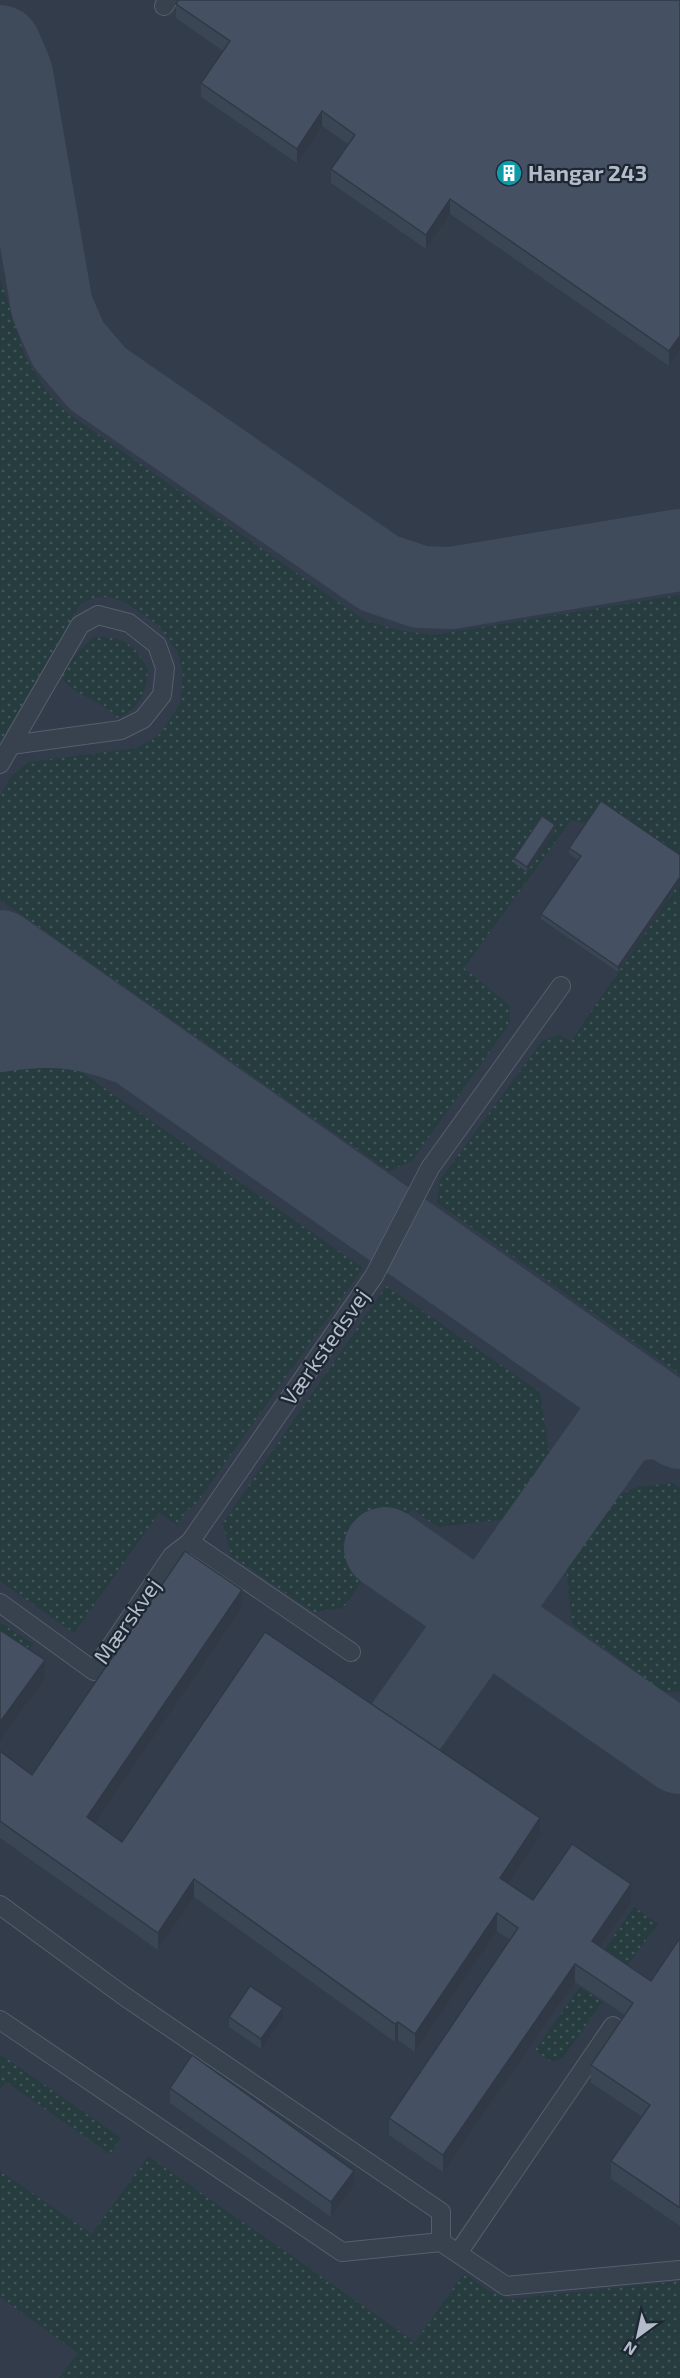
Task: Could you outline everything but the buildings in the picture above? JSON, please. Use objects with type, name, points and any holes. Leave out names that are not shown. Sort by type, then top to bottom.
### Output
[{"type":"lane","points":[[0,764],[80,625],[98,615],[129,623],[157,645],[165,668],[162,695],[143,719],[121,730],[11,745]]},
{"type":"lane","name":"Værkstedsvej","points":[[190,1542],[374,1276],[430,1168],[561,986]]},
{"type":"lane","points":[[190,1542],[351,1652]]},
{"type":"lane","name":"Mærskvej","points":[[0,1603],[94,1671],[172,1556],[190,1542]]},
{"type":"lane","points":[[0,1905],[124,1996],[441,2212],[441,2242]]},
{"type":"lane","points":[[0,2020],[342,2252],[441,2242],[506,2286],[680,2270]]},
{"type":"lane","points":[[458,2253],[613,2026]]},
{"type":"shaded area","points":[[0,0],[680,0],[680,2378],[0,2378]]},
{"type":"green space","points":[[0,278],[25,357],[47,392],[69,414],[364,620],[397,630],[434,635],[680,595],[680,860],[589,824],[571,820],[464,968],[509,1005],[510,1023],[412,1161],[389,1171],[0,900],[0,796],[11,776],[29,762],[136,748],[158,736],[180,704],[183,672],[177,651],[158,625],[125,602],[109,597],[95,598],[81,603],[0,743]]},
{"type":"green space","points":[[93,637],[112,638],[126,643],[138,653],[148,669],[146,686],[137,704],[118,719],[105,707],[74,690],[61,677],[73,657]]},
{"type":"green space","points":[[680,882],[680,1374],[437,1203],[440,1180],[542,1041],[559,1035],[571,1041]]},
{"type":"green space","points":[[34,1060],[70,1064],[363,1268],[196,1504],[187,1510],[177,1525],[159,1513],[74,1633],[0,1581],[0,1069]]},
{"type":"green space","points":[[386,1286],[540,1392],[549,1453],[507,1519],[437,1527],[412,1509],[343,1608],[314,1612],[231,1556],[223,1523]]},
{"type":"green space","points":[[673,1483],[680,1488],[680,1692],[662,1691],[572,1624],[566,1566],[616,1496],[638,1487]]},
{"type":"green space","points":[[0,1622],[33,1644],[20,1662],[0,1647]]},
{"type":"green space","points":[[634,1907],[658,1924],[620,1975],[598,1959]]},
{"type":"green space","points":[[580,1987],[602,2002],[562,2059],[551,2062],[535,2050]]},
{"type":"green space","points":[[0,2054],[121,2138],[110,2154],[6,2082],[0,2089]]},
{"type":"green space","points":[[148,2156],[415,2342],[464,2273],[487,2290],[509,2299],[680,2281],[680,2378],[59,2378],[78,2353],[0,2297],[0,2171],[92,2234]]},
{"type":"taxiway","points":[[0,46],[12,74],[52,307],[68,344],[98,379],[379,573],[420,587],[451,588],[680,550]]},
{"type":"taxiway","points":[[0,951],[680,1428]]},
{"type":"taxiway","points":[[0,1031],[32,1027],[78,1029],[124,1042]]},
{"type":"taxiway","points":[[397,1739],[614,1432],[634,1418],[667,1419]]},
{"type":"taxiway","points":[[385,1548],[680,1753]]},
{"type":"place","name":"Hangar 243","points":[[509,173]]}]
